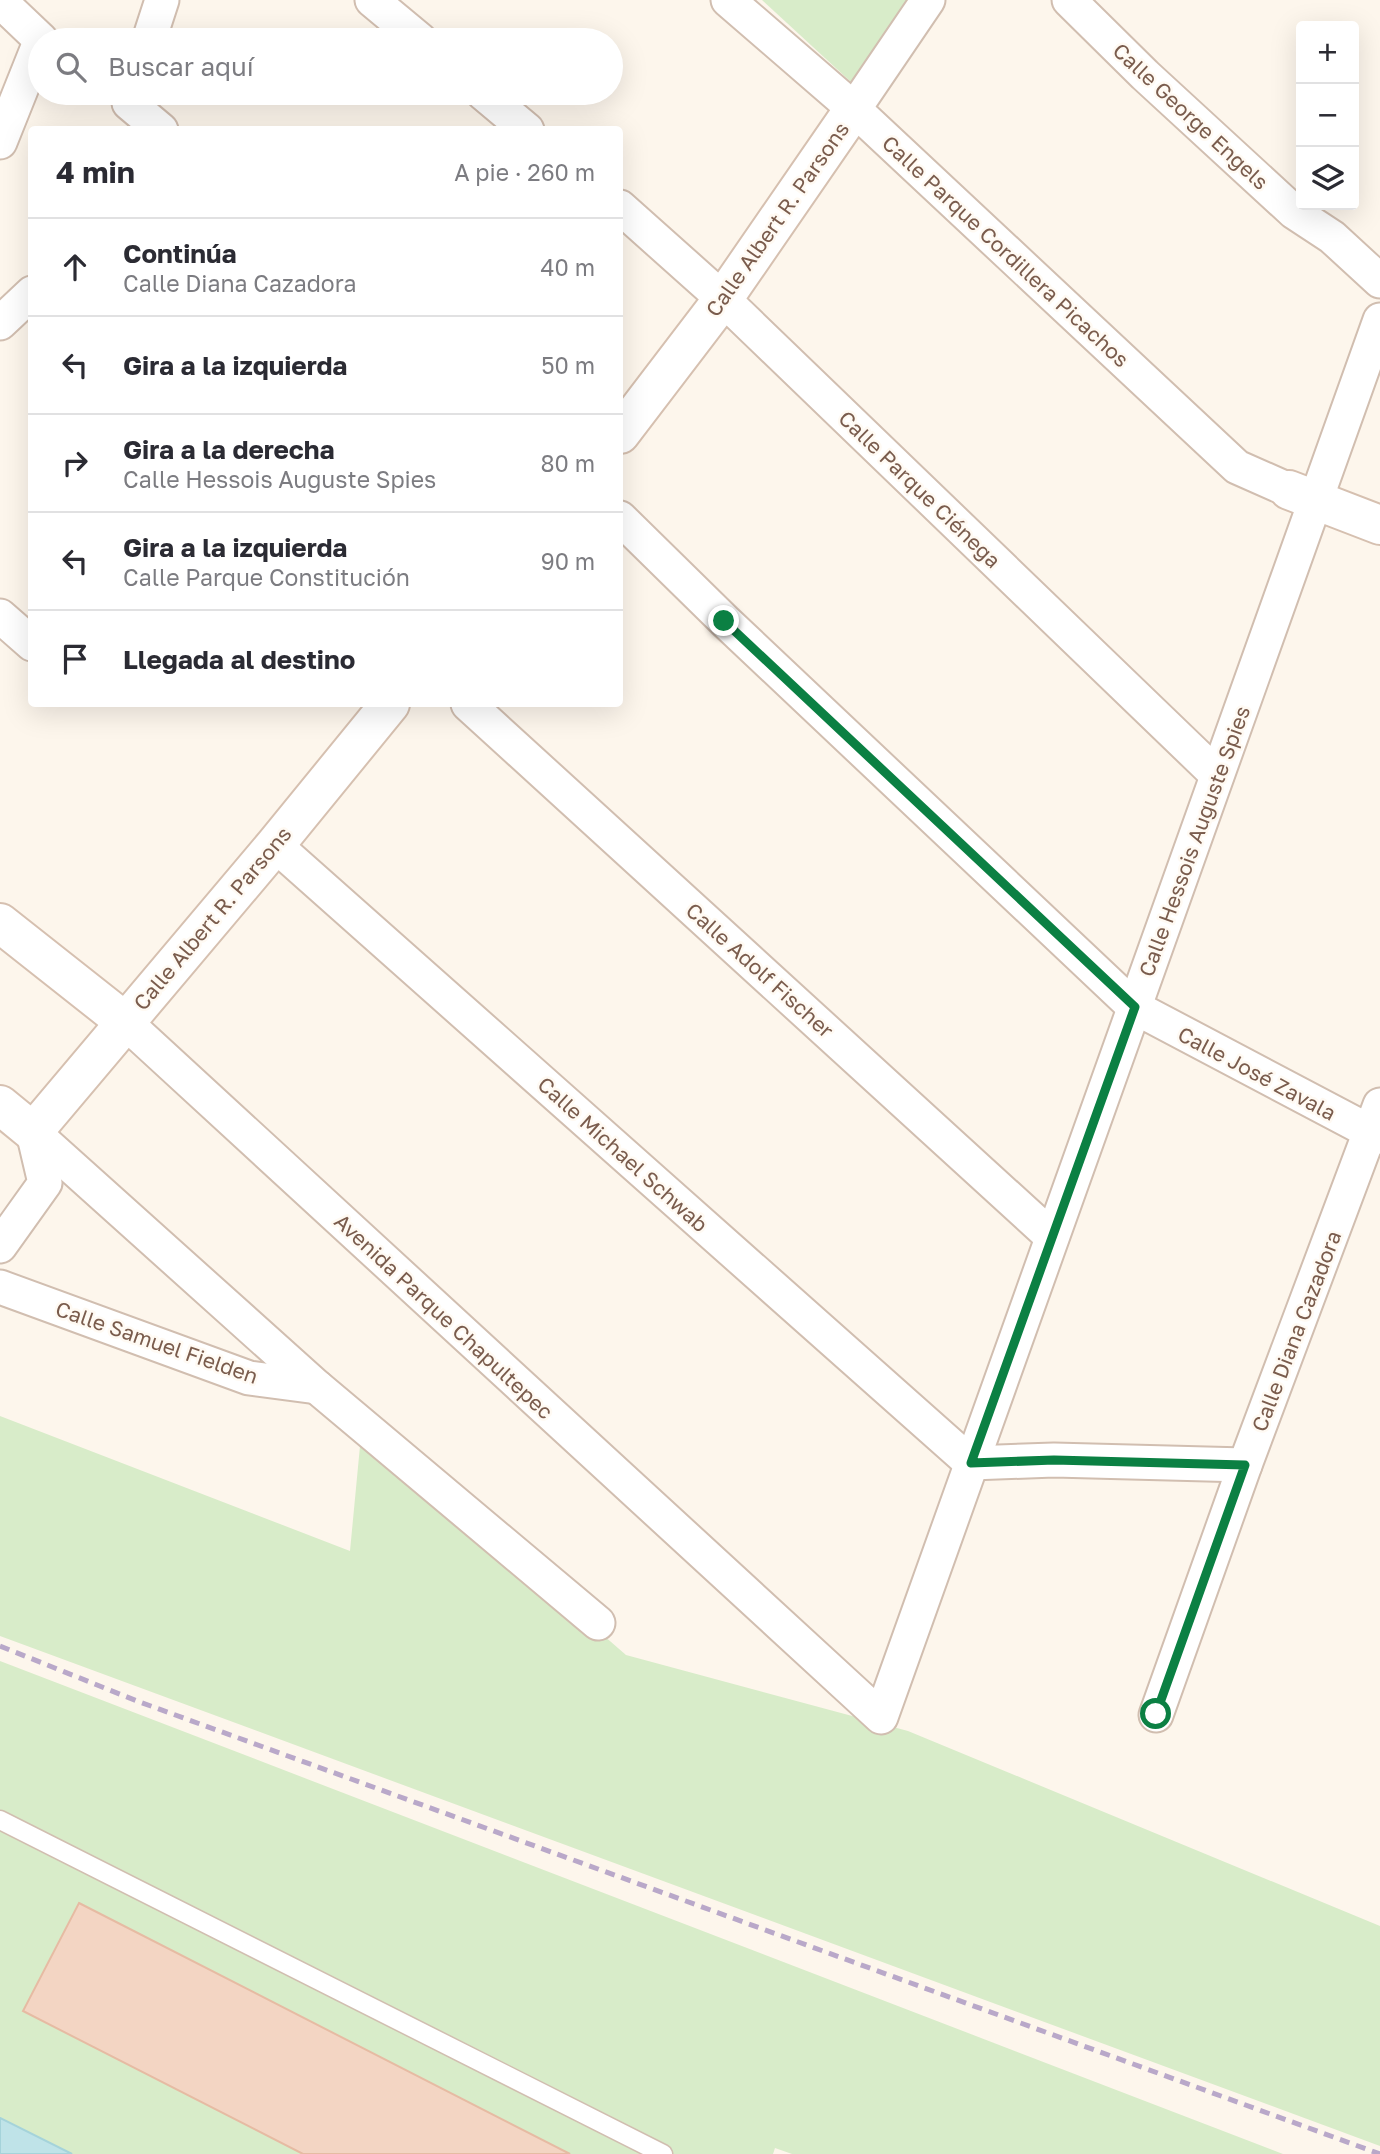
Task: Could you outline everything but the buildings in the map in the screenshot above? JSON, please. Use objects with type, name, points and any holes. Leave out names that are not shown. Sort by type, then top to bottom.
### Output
[{"type":"street","points":[[153,28],[162,0]]},
{"type":"street","points":[[372,0],[406,28]]},
{"type":"street","name":"Calle Parque Cordillera Picachos","points":[[728,0],[854,109],[1237,467],[1302,495]]},
{"type":"street","name":"Calle Albert R. Parsons","points":[[623,430],[723,299],[928,0]]},
{"type":"street","name":"Calle George Engels","points":[[1069,0],[1145,75],[1294,212],[1332,237],[1380,281]]},
{"type":"street","points":[[0,1],[28,28]]},
{"type":"street","points":[[0,142],[28,72]]},
{"type":"street","points":[[497,105],[522,126]]},
{"type":"street","points":[[126,108],[155,126]]},
{"type":"street","name":"Calle Parque Ciénega","points":[[623,210],[723,299],[1217,775]]},
{"type":"street","points":[[0,323],[28,299]]},
{"type":"street","name":"Calle Hessois Auguste Spies","points":[[881,1717],[1217,775],[1302,495],[1380,320]]},
{"type":"street","points":[[1302,495],[1380,525]]},
{"type":"street","name":"Calle José Zavala","points":[[623,521],[724,621],[1135,1007],[1377,1125]]},
{"type":"street","points":[[0,616],[28,640]]},
{"type":"street","name":"Calle Albert R. Parsons","points":[[33,1132],[388,707]]},
{"type":"street","name":"Calle Adolf Fischer","points":[[471,707],[1052,1237]]},
{"type":"street","name":"Calle Michael Schwab","points":[[275,845],[971,1463]]},
{"type":"street","name":"Avenida Parque Chapultepec","points":[[0,923],[124,1021],[881,1717]]},
{"type":"street","points":[[0,1105],[317,1387],[598,1623]]},
{"type":"street","name":"Calle Diana Cazadora","points":[[1156,1714],[1245,1465],[1377,1125]]},
{"type":"street","points":[[0,1246],[45,1183],[33,1132]]},
{"type":"street","name":"Calle Samuel Fielden","points":[[0,1287],[249,1378],[317,1387]]},
{"type":"street","points":[[971,1463],[1054,1460],[1245,1465]]},
{"type":"lane","points":[[0,1820],[663,2154]]},
{"type":"green space","points":[[762,0],[927,0],[851,82]]},
{"type":"green space","points":[[0,1416],[350,1551],[362,1425],[626,1655],[908,1731],[1380,1926],[1380,2146],[0,1636]]},
{"type":"green space","points":[[0,1661],[1283,2154],[792,2154],[775,2148],[773,2154],[72,2154],[0,2118]]},
{"type":"water","points":[[0,2118],[72,2154],[0,2154]]},
{"type":"railway","points":[[0,1646],[137,1701],[1380,2154]]},
{"type":"route","points":[[724,621],[1135,1007],[971,1463],[1054,1460],[1245,1465],[1156,1714]]}]
